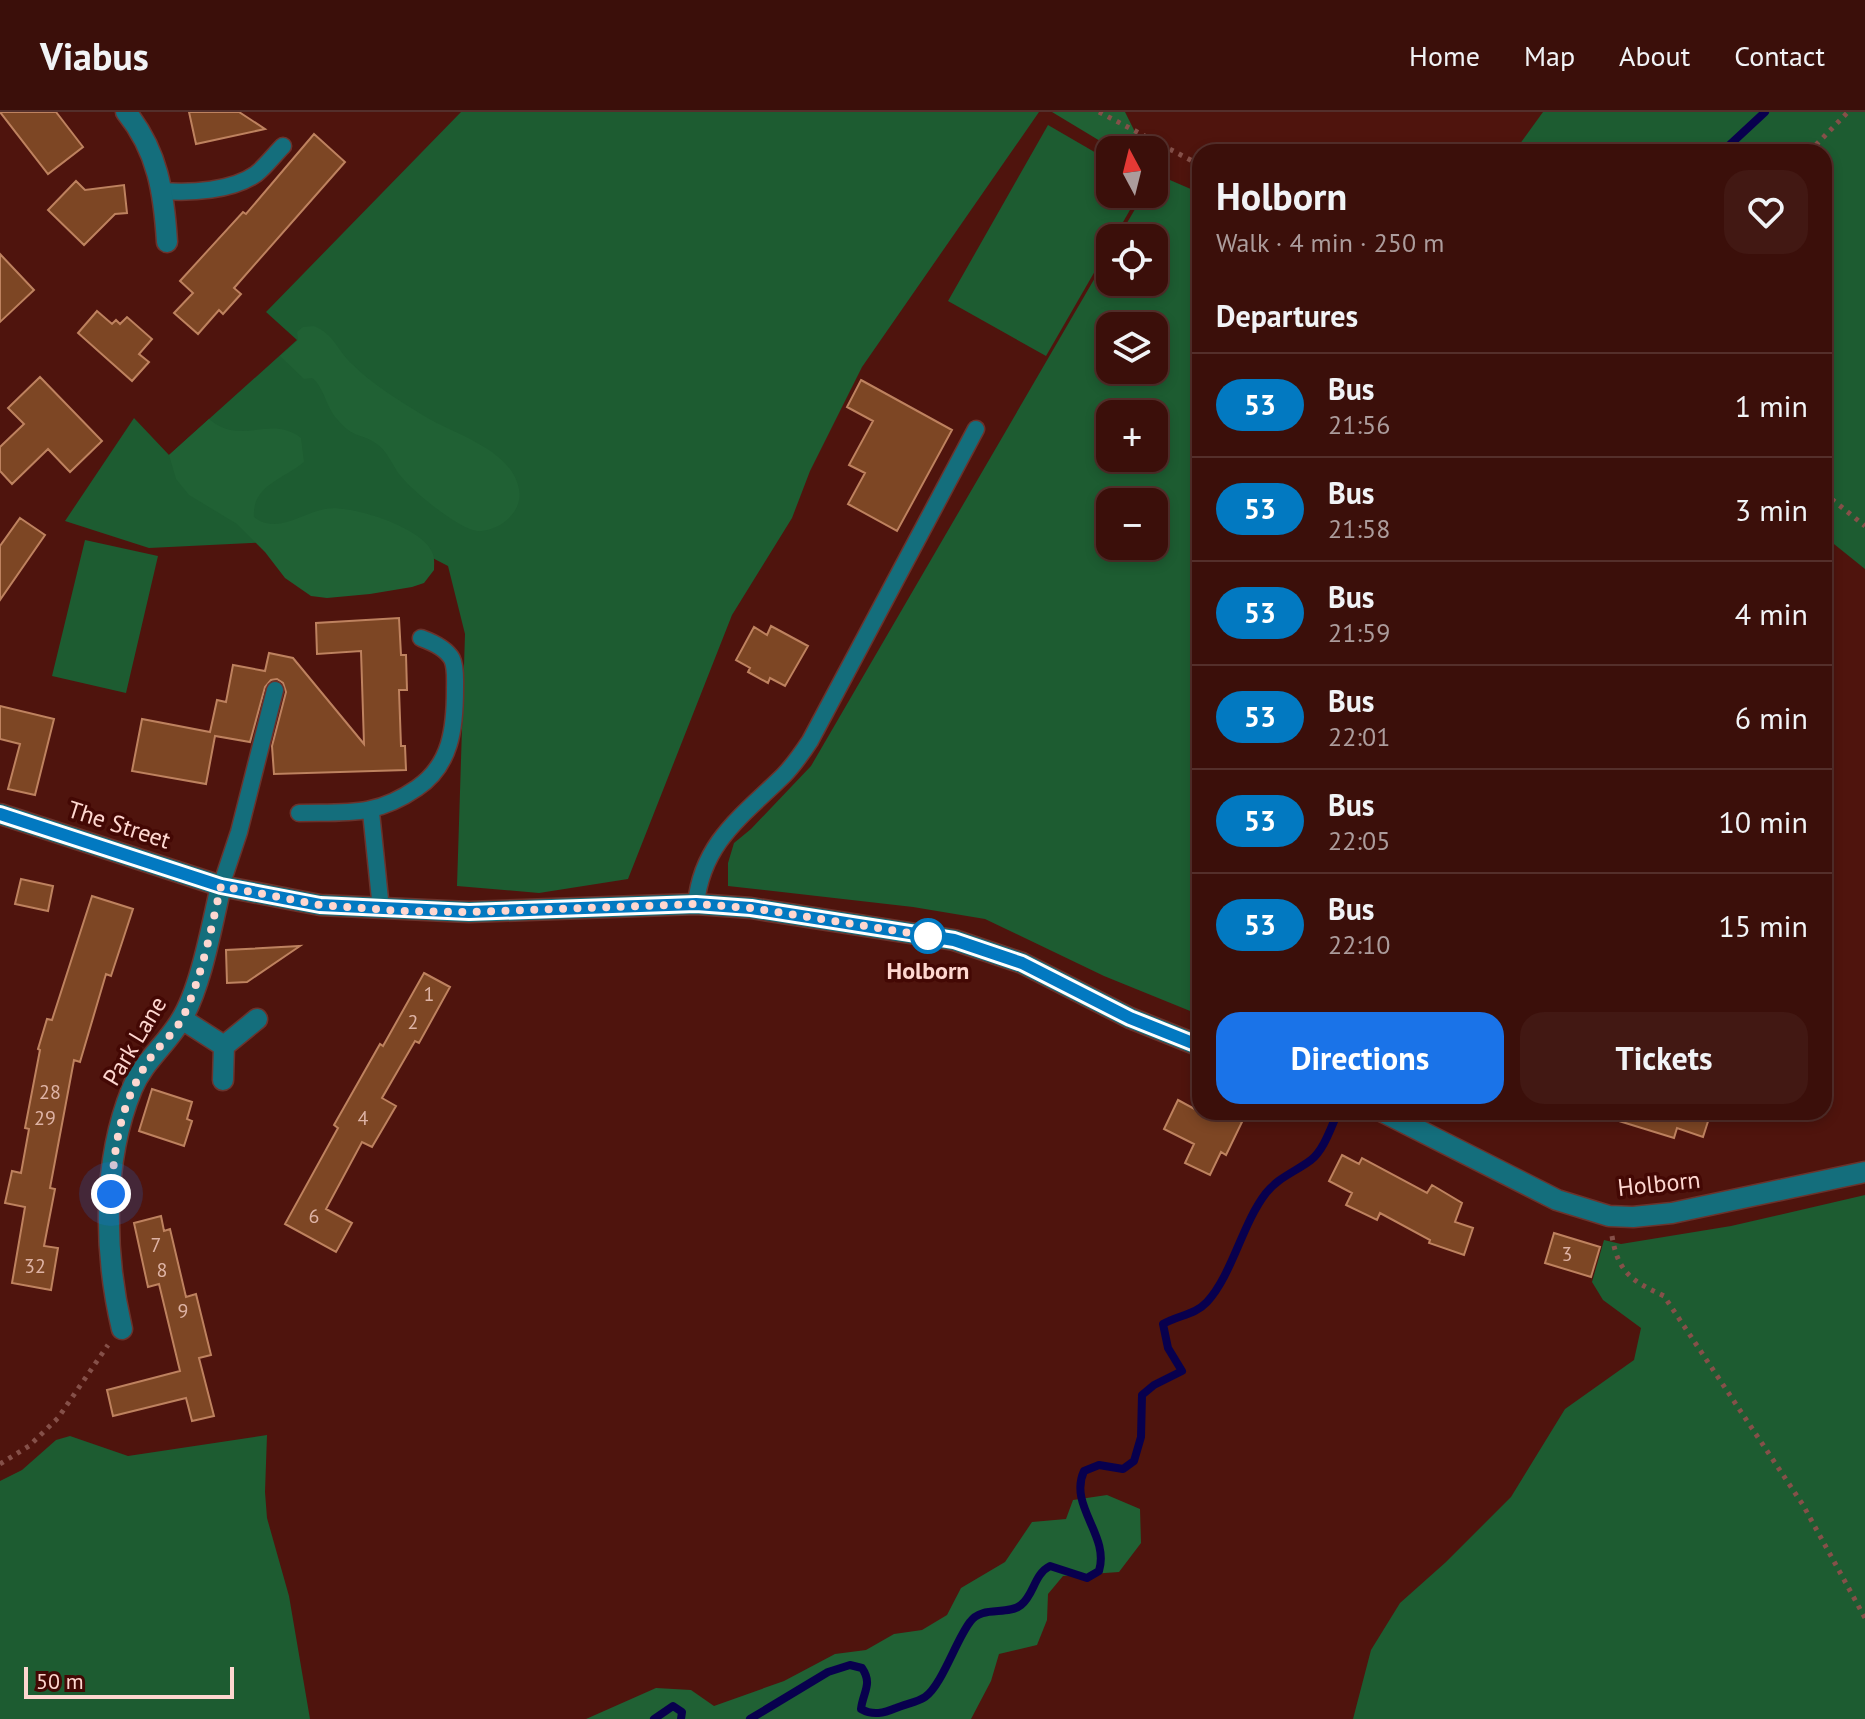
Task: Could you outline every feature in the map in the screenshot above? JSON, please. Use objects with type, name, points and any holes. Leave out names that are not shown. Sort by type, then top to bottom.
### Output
[{"type":"street","points":[[128,115],[152,153],[163,191],[167,242]]},
{"type":"street","name":"The Street","points":[[0,814],[221,886]]},
{"type":"street","points":[[221,886],[320,905],[381,909],[469,912],[696,904],[751,908],[954,940],[1022,963],[1130,1018],[1192,1043]]},
{"type":"street","name":"Park Lane","points":[[122,1329],[115,1300],[110,1227],[115,1145],[133,1085],[151,1056],[182,1019],[197,979],[221,886]]},
{"type":"street","points":[[182,1019],[224,1046]]},
{"type":"street","points":[[223,1080],[224,1046],[257,1019]]},
{"type":"street","name":"Holborn","points":[[1405,1120],[1557,1200],[1609,1216],[1672,1213],[1865,1172]]},
{"type":"lane","points":[[163,191],[200,190],[247,179],[283,146]]},
{"type":"lane","points":[[696,904],[702,869],[726,831],[786,774],[810,741],[976,429]]},
{"type":"lane","points":[[299,813],[371,812],[415,790],[434,776],[452,741],[455,676],[452,659],[421,638]]},
{"type":"lane","points":[[221,886],[239,832],[275,690]]},
{"type":"lane","points":[[371,812],[381,909]]},
{"type":"path","points":[[1099,112],[1192,161]]},
{"type":"path","points":[[1817,144],[1848,112]]},
{"type":"path","points":[[1832,499],[1865,526]]},
{"type":"path","points":[[1609,1216],[1619,1266],[1638,1284],[1664,1296],[1803,1505],[1865,1618]]},
{"type":"path","points":[[0,1464],[29,1446],[58,1418],[83,1384],[96,1359],[122,1329]]},
{"type":"green space","points":[[461,112],[1039,112],[862,367],[810,471],[792,518],[732,615],[628,879],[539,893],[457,886],[465,634],[448,566],[390,536],[149,548],[65,521],[134,418],[169,455],[297,340],[266,312]]},
{"type":"green space","points":[[1052,112],[1125,112],[1137,136],[1096,136],[1096,139]]},
{"type":"green space","points":[[1543,112],[1865,112],[1865,569],[1832,542],[1832,144],[1520,144]]},
{"type":"green space","points":[[1048,125],[1096,153],[1096,208],[1131,208],[1122,224],[1096,224],[1096,269],[1046,356],[948,301]]},
{"type":"green space","points":[[1168,179],[1192,190],[1192,1012],[1104,976],[985,919],[913,907],[728,886],[728,863],[734,843],[811,766],[1096,276],[1096,296],[1168,296],[1168,224],[1126,224],[1136,208],[1168,208]]},
{"type":"green space","points":[[314,326],[327,334],[352,364],[378,386],[426,417],[481,445],[506,464],[514,475],[520,495],[516,510],[509,518],[483,531],[458,523],[413,489],[381,447],[343,425],[333,414],[316,382],[312,378],[304,379],[280,356],[298,340],[297,332],[303,327]]},
{"type":"green space","points":[[209,419],[233,430],[278,429],[290,431],[301,438],[304,462],[264,490],[258,497],[254,517],[272,524],[336,508],[384,519],[426,543],[433,554],[434,570],[424,583],[412,587],[327,598],[311,596],[285,578],[237,524],[189,495],[176,479],[169,455]]},
{"type":"green space","points":[[85,540],[158,556],[126,693],[52,676]]},
{"type":"green space","points":[[1865,1195],[1865,1719],[1353,1719],[1371,1650],[1400,1603],[1511,1497],[1565,1409],[1634,1360],[1641,1328],[1603,1300],[1592,1282],[1604,1240],[1621,1244],[1731,1226]]},
{"type":"green space","points":[[267,1435],[267,1518],[289,1596],[310,1719],[0,1719],[0,1481],[22,1470],[56,1440],[70,1436],[128,1456]]},
{"type":"green space","points":[[1107,1495],[1140,1509],[1141,1543],[1119,1572],[1063,1576],[1048,1594],[1047,1620],[1037,1645],[999,1654],[991,1681],[971,1719],[586,1719],[656,1688],[691,1690],[714,1706],[784,1681],[835,1654],[866,1650],[894,1634],[922,1630],[947,1615],[961,1588],[1005,1562],[1032,1522],[1066,1519],[1073,1500]]},
{"type":"building","points":[[0,112],[56,112],[83,147],[48,174]]},
{"type":"building","points":[[189,112],[239,112],[265,129],[196,144]]},
{"type":"building","points":[[314,134],[345,162],[234,288],[241,294],[223,314],[219,310],[198,334],[174,313],[193,293],[180,281],[243,212],[246,214]]},
{"type":"building","points":[[76,181],[85,190],[124,185],[127,213],[115,214],[84,245],[48,210]]},
{"type":"building","points":[[0,254],[34,290],[0,322]]},
{"type":"building","points":[[97,311],[112,324],[116,320],[120,324],[127,317],[152,339],[139,354],[149,362],[132,381],[78,333]]},
{"type":"building","points":[[40,377],[102,441],[70,472],[48,449],[12,484],[0,471],[0,447],[24,424],[8,408]]},
{"type":"building","points":[[861,380],[952,430],[897,531],[848,504],[865,473],[849,465],[873,421],[847,407]]},
{"type":"building","points":[[20,518],[45,535],[0,600],[0,546]]},
{"type":"building","points":[[399,618],[401,655],[406,655],[407,690],[399,690],[401,746],[405,746],[406,770],[274,774],[272,746],[286,692],[283,683],[277,679],[271,680],[265,687],[250,742],[215,736],[206,784],[132,771],[142,719],[210,732],[217,700],[226,702],[233,665],[265,671],[269,653],[293,658],[364,744],[361,651],[317,654],[316,623]]},
{"type":"building","points":[[771,626],[808,646],[785,686],[770,678],[768,683],[748,672],[750,668],[736,660],[754,627],[767,635]]},
{"type":"building","points":[[0,706],[54,719],[35,795],[8,789],[20,744],[0,739]]},
{"type":"building","points":[[21,879],[53,886],[48,911],[15,904]]},
{"type":"building","points":[[92,896],[133,909],[111,976],[106,974],[80,1062],[74,1060],[50,1188],[55,1189],[44,1246],[58,1248],[51,1290],[12,1283],[25,1207],[5,1203],[12,1171],[21,1173],[38,1049],[47,1019],[52,1020]]},
{"type":"building","points":[[300,946],[247,982],[227,983],[226,950]]},
{"type":"building","points":[[424,973],[450,987],[419,1043],[415,1041],[382,1098],[396,1106],[372,1147],[362,1142],[326,1209],[352,1223],[336,1252],[285,1224],[338,1128],[334,1125]]},
{"type":"building","points":[[152,1089],[192,1102],[187,1119],[192,1121],[184,1146],[139,1131]]},
{"type":"building","points":[[1178,1100],[1192,1108],[1192,1120],[1242,1122],[1226,1155],[1221,1152],[1210,1175],[1185,1163],[1194,1144],[1164,1129]]},
{"type":"building","points":[[1616,1120],[1708,1120],[1703,1137],[1677,1128],[1674,1138]]},
{"type":"building","points":[[1342,1155],[1359,1164],[1362,1158],[1427,1193],[1432,1185],[1462,1203],[1455,1222],[1473,1228],[1464,1255],[1429,1243],[1430,1240],[1380,1213],[1377,1220],[1346,1205],[1352,1193],[1329,1181]]},
{"type":"building","points":[[161,1216],[164,1231],[170,1229],[186,1297],[196,1294],[211,1355],[199,1358],[214,1416],[192,1421],[186,1398],[113,1416],[107,1390],[180,1371],[159,1284],[148,1287],[134,1223]]},
{"type":"building","points":[[1554,1233],[1600,1247],[1591,1277],[1545,1263]]},
{"type":"waterway","points":[[1731,144],[1765,112]]},
{"type":"waterway","points":[[750,1719],[828,1672],[850,1665],[862,1668],[867,1679],[861,1709],[883,1712],[919,1700],[937,1683],[975,1617],[1021,1605],[1041,1574],[1050,1566],[1087,1578],[1099,1571],[1099,1545],[1081,1496],[1084,1471],[1099,1465],[1123,1469],[1134,1461],[1141,1437],[1142,1395],[1154,1385],[1182,1371],[1168,1348],[1163,1324],[1197,1310],[1207,1302],[1216,1291],[1250,1219],[1266,1193],[1316,1156],[1335,1120]]},
{"type":"waterway","points":[[654,1719],[673,1706],[682,1712],[681,1719]]},
{"type":"bus line","name":"53","points":[[0,814],[221,886],[320,905],[469,912],[696,904],[751,908],[954,940],[1022,963],[1130,1018],[1192,1044]]},
{"type":"place","name":"Holborn","points":[[928,936]]},
{"type":"route","points":[[111,1194],[115,1145],[133,1085],[151,1056],[182,1019],[197,979],[221,886],[320,905],[402,911],[469,912],[696,904],[751,908],[928,936]]}]
